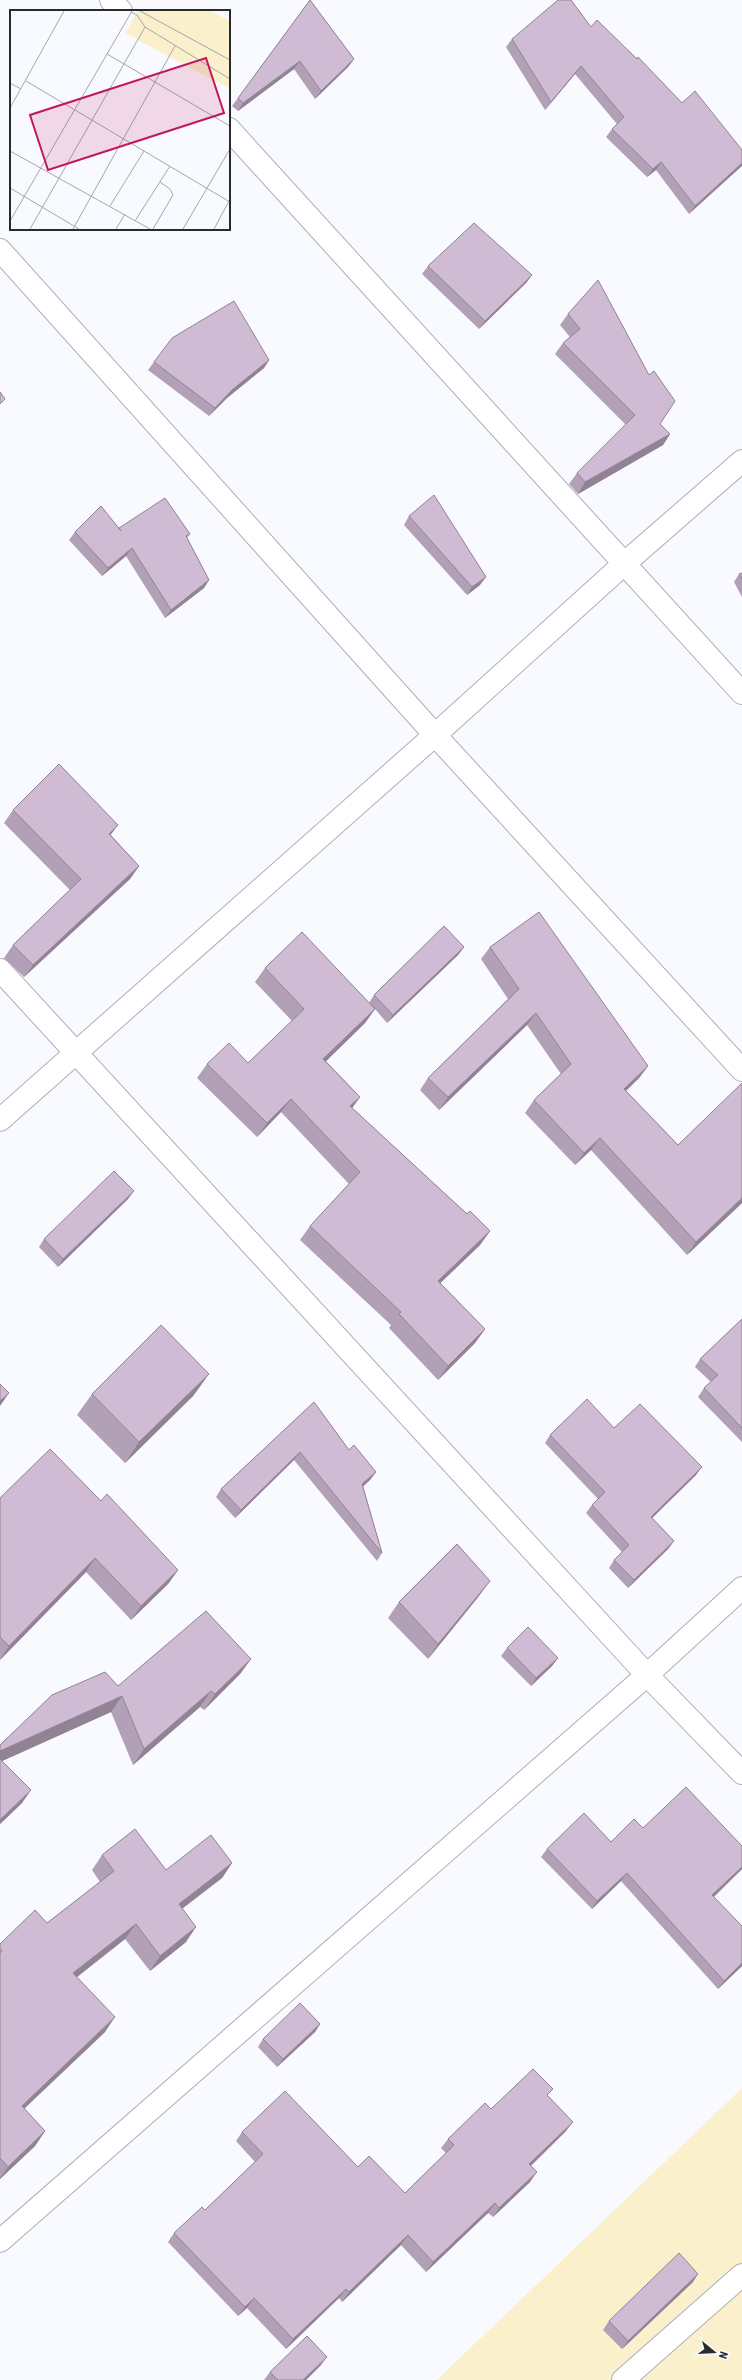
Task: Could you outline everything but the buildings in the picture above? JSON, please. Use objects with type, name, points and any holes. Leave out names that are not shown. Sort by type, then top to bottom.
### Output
[{"type":"street","points":[[111,0],[120,10]]},
{"type":"street","points":[[230,130],[742,693]]},
{"type":"street","points":[[0,250],[435,735],[742,1070]]},
{"type":"street","points":[[0,1120],[435,735],[625,563],[742,461]]},
{"type":"street","points":[[0,970],[77,1052],[647,1675],[742,1773]]},
{"type":"street","points":[[0,2241],[647,1675],[742,1588]]},
{"type":"street","points":[[623,2380],[742,2275]]},
{"type":"sand","points":[[742,2088],[742,2380],[437,2380]]}]
